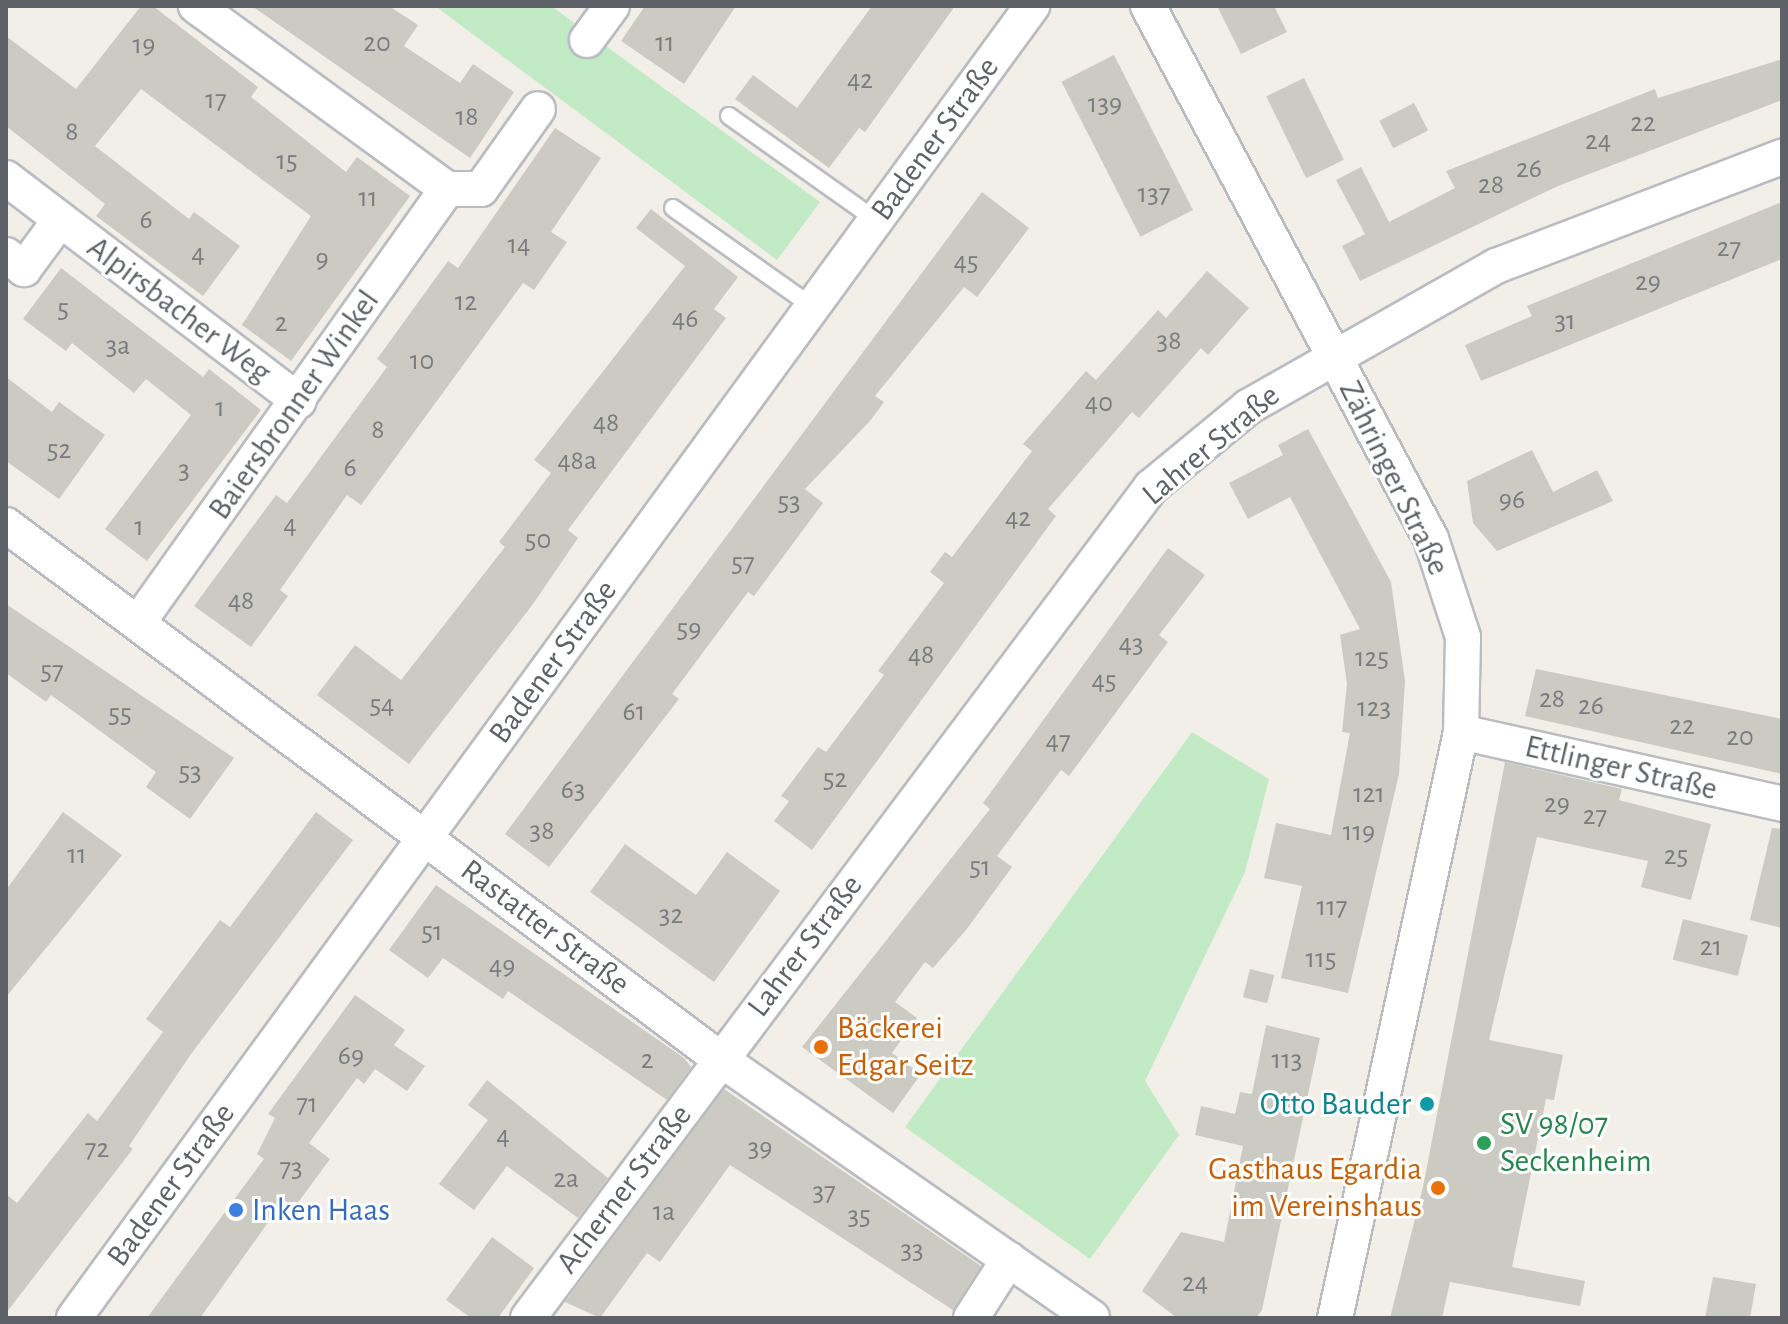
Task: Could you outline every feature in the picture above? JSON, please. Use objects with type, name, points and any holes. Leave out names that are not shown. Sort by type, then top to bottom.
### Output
[{"type":"street","points":[[196,6],[447,189],[481,189],[538,109]]},
{"type":"street","points":[[587,40],[612,6]]},
{"type":"street","name":"Badener Straße","points":[[74,1318],[1032,6]]},
{"type":"street","name":"Zähringer Straße","points":[[1148,6],[1431,539],[1463,637],[1461,732],[1335,1318]]},
{"type":"street","name":"Lahrer Straße","points":[[720,1059],[1151,487],[1248,407],[1333,353],[1496,266],[1782,157]]},
{"type":"street","name":"Alpirsbacher Weg","points":[[6,178],[299,401]]},
{"type":"street","name":"Baiersbronner Winkel","points":[[140,620],[299,401],[447,189]]},
{"type":"street","name":"Alpirsbacher Weg","points":[[6,255],[24,269],[60,220]]},
{"type":"street","name":"Rastatter Straße","points":[[6,525],[140,620],[720,1059],[1092,1318]]},
{"type":"street","name":"Ettlinger Straße","points":[[1461,732],[1782,804]]},
{"type":"street","name":"Acherner Straße","points":[[528,1318],[720,1059]]},
{"type":"street","points":[[971,1318],[1009,1259]]},
{"type":"lane","points":[[729,116],[876,220]]},
{"type":"lane","points":[[673,208],[813,307]]},
{"type":"green space","points":[[435,6],[551,6],[820,202],[777,260]]},
{"type":"green space","points":[[1192,732],[1269,779],[1245,872],[1145,1081],[1179,1135],[1090,1259],[905,1127]]},
{"type":"building","points":[[141,6],[153,6],[258,87],[251,97],[346,172],[357,157],[410,196],[291,361],[242,325],[311,216],[141,89],[95,146],[189,219],[194,212],[240,246],[203,296],[96,216],[105,204],[6,126],[6,36],[76,89]]},
{"type":"building","points":[[252,6],[389,6],[418,25],[404,46],[460,83],[473,64],[514,92],[470,158]]},
{"type":"building","points":[[645,6],[736,6],[684,84],[621,41]]},
{"type":"building","points":[[872,6],[955,6],[865,132],[859,128],[829,168],[735,99],[753,75],[797,108]]},
{"type":"building","points":[[1217,6],[1274,6],[1287,32],[1241,54]]},
{"type":"building","points":[[1114,55],[1193,210],[1140,237],[1061,82]]},
{"type":"building","points":[[1782,59],[1782,100],[1558,186],[1360,281],[1342,246],[1365,234],[1336,180],[1361,167],[1389,222],[1455,188],[1446,171],[1655,89],[1658,98]]},
{"type":"building","points":[[1304,78],[1344,160],[1306,178],[1266,96]]},
{"type":"building","points":[[1414,103],[1428,131],[1393,148],[1379,121]]},
{"type":"building","points":[[555,128],[601,158],[551,232],[567,242],[534,290],[523,283],[361,505],[347,495],[280,590],[288,596],[251,647],[194,606],[276,495],[287,503],[387,367],[377,359],[448,261],[458,268]]},
{"type":"building","points":[[982,192],[1029,228],[977,297],[964,287],[875,396],[884,402],[870,421],[805,489],[823,503],[754,596],[748,592],[672,694],[679,699],[549,867],[505,834]]},
{"type":"building","points":[[1782,202],[1782,259],[1481,381],[1465,345],[1532,316],[1527,306]]},
{"type":"building","points":[[651,209],[738,277],[714,309],[726,318],[568,530],[578,538],[533,604],[409,764],[317,695],[355,645],[401,680],[505,547],[499,542],[551,473],[534,460],[685,266],[636,228]]},
{"type":"building","points":[[61,268],[203,377],[209,369],[261,410],[147,561],[105,529],[191,415],[146,379],[134,393],[72,343],[66,351],[23,319]]},
{"type":"building","points":[[1207,271],[1249,308],[1208,355],[1201,348],[1139,418],[1132,412],[1048,509],[1056,516],[812,850],[774,821],[789,801],[781,796],[818,747],[826,752],[884,675],[878,671],[944,583],[930,572],[945,552],[952,557],[1032,451],[1023,444],[1086,371],[1096,380],[1158,310],[1166,318]]},
{"type":"building","points":[[6,377],[52,412],[59,402],[105,435],[59,499],[6,461]]},
{"type":"building","points":[[1308,429],[1391,582],[1405,681],[1399,774],[1348,993],[1281,978],[1302,886],[1264,878],[1276,823],[1331,835],[1350,733],[1342,732],[1347,684],[1340,635],[1360,629],[1290,497],[1248,519],[1229,483],[1283,455],[1278,445]]},
{"type":"building","points":[[1532,450],[1553,492],[1597,470],[1613,501],[1497,551],[1473,523],[1467,481]]},
{"type":"building","points":[[1168,548],[1205,575],[1159,635],[1168,642],[1069,776],[1061,770],[997,856],[1012,867],[966,930],[933,968],[925,962],[895,1002],[917,1018],[892,1053],[921,1074],[893,1113],[802,1047],[990,809],[983,803]]},
{"type":"building","points":[[6,604],[234,758],[190,819],[146,787],[156,772],[51,695],[46,702],[6,673]]},
{"type":"building","points":[[1536,669],[1782,719],[1782,774],[1525,716]]},
{"type":"building","points":[[1505,762],[1622,789],[1619,800],[1711,824],[1691,900],[1641,887],[1648,861],[1537,837],[1489,1040],[1563,1055],[1554,1100],[1546,1099],[1512,1267],[1585,1281],[1580,1306],[1450,1282],[1442,1318],[1390,1318],[1423,1187]]},
{"type":"building","points":[[63,812],[122,855],[6,997],[6,890]]},
{"type":"building","points":[[316,812],[353,840],[191,1054],[129,1146],[133,1149],[6,1313],[6,1194],[17,1203],[88,1113],[97,1121],[163,1032],[146,1019],[220,920],[230,927]]},
{"type":"building","points":[[1772,828],[1782,829],[1782,928],[1750,920]]},
{"type":"building","points":[[625,844],[696,895],[727,852],[780,891],[714,982],[590,892]]},
{"type":"building","points":[[436,885],[684,1058],[691,1067],[667,1100],[508,991],[503,999],[443,958],[428,978],[389,950]]},
{"type":"building","points":[[1683,919],[1748,935],[1738,976],[1673,960]]},
{"type":"building","points":[[1250,969],[1274,975],[1267,1003],[1243,997]]},
{"type":"building","points":[[355,995],[405,1030],[394,1045],[425,1066],[407,1091],[375,1069],[364,1084],[357,1078],[309,1143],[330,1159],[294,1208],[284,1200],[200,1318],[147,1318],[264,1159],[257,1154],[275,1118],[268,1114]]},
{"type":"building","points":[[1266,1025],[1320,1038],[1262,1310],[1256,1318],[1177,1318],[1142,1291],[1181,1232],[1224,1242],[1243,1146],[1195,1135],[1201,1106],[1235,1114],[1240,1092],[1252,1094]]},
{"type":"building","points":[[487,1080],[608,1178],[578,1218],[507,1166],[474,1210],[439,1184],[488,1120],[468,1105]]},
{"type":"building","points":[[724,1089],[981,1266],[953,1310],[730,1165],[660,1262],[647,1253],[600,1318],[565,1302]]},
{"type":"building","points":[[492,1237],[534,1268],[498,1318],[471,1318],[446,1300]]},
{"type":"building","points":[[1713,1277],[1756,1284],[1750,1318],[1705,1318]]},
{"type":"place","name":"Bäckerei Edgar Seitz","points":[[821,1047]]},
{"type":"place","name":"Otto Bauder","points":[[1427,1104]]},
{"type":"place","name":"SV 98/07 Seckenheim","points":[[1484,1143]]},
{"type":"place","name":"Gasthaus Egardia im Vereinshaus","points":[[1438,1188]]},
{"type":"place","name":"Inken Haas","points":[[236,1210]]}]
